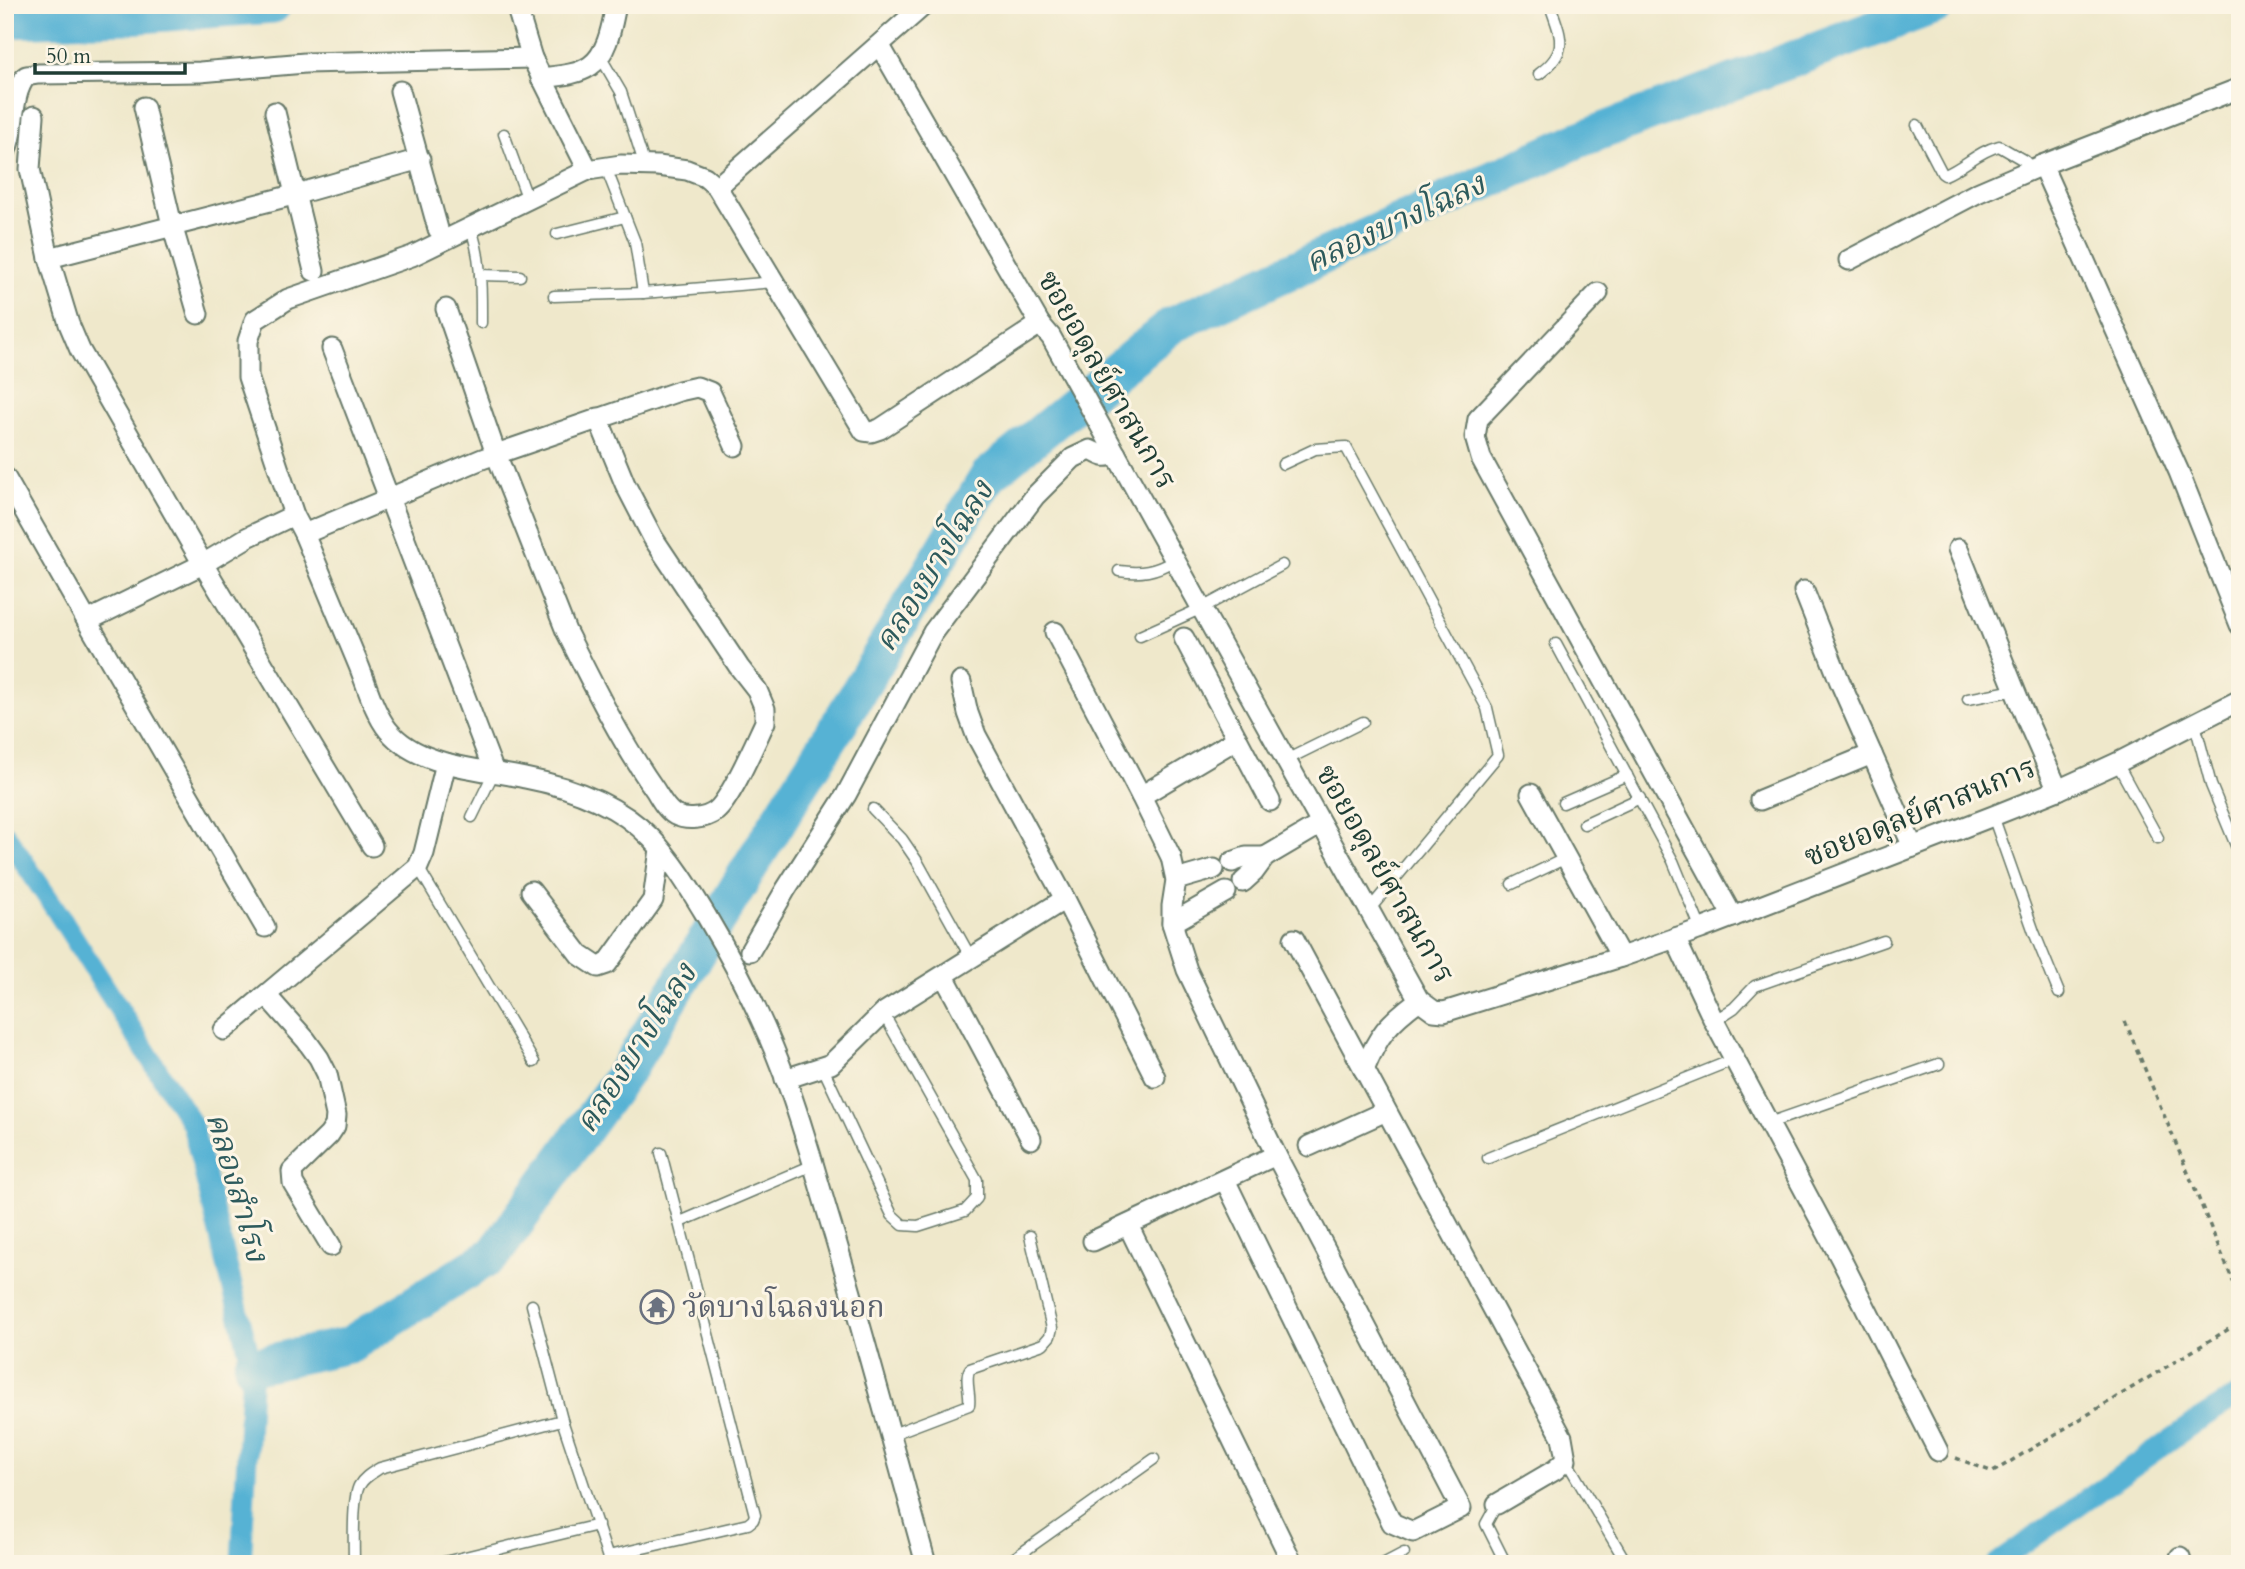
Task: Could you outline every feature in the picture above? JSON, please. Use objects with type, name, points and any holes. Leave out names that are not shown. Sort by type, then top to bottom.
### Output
[{"type":"street","points":[[541,78],[571,73],[590,66],[600,56],[610,32],[616,5]]},
{"type":"street","points":[[717,187],[925,5]]},
{"type":"street","points":[[516,7],[541,78],[597,169]]},
{"type":"street","name":"ซอยอดุลย์ศาสนการ","points":[[880,46],[1115,452],[1419,1000],[1434,1012],[1444,1012],[1621,957],[1733,917],[2058,790],[2240,700]]},
{"type":"street","points":[[5,153],[10,142],[19,85],[26,76],[218,72],[305,64],[532,58]]},
{"type":"street","points":[[1849,260],[1977,193],[2240,88]]},
{"type":"street","points":[[400,92],[438,229]]},
{"type":"street","points":[[144,107],[172,225],[198,314]]},
{"type":"street","points":[[275,112],[314,271]]},
{"type":"street","points":[[34,116],[30,169],[49,258],[69,324],[80,349],[203,564],[372,846]]},
{"type":"street","points":[[49,258],[297,194],[419,159]]},
{"type":"street","points":[[926,1564],[813,1165],[785,1079],[757,1012],[723,944],[680,872],[629,818],[572,790],[431,760],[405,745],[387,729],[294,514],[248,377],[248,341],[255,320],[288,299],[412,256],[597,169],[645,166],[687,170],[705,177],[717,187],[864,430],[871,432],[880,429],[1045,330]]},
{"type":"street","points":[[2037,167],[2179,472],[2240,625]]},
{"type":"street","points":[[1598,293],[1478,419],[1475,437],[1481,457],[1733,917]]},
{"type":"street","points":[[446,309],[496,454],[566,631],[633,758],[667,807],[674,814],[692,819],[708,816],[718,809],[727,797],[765,722],[765,709],[757,690],[738,667],[653,538],[625,484],[598,418]]},
{"type":"street","points":[[332,349],[494,772]]},
{"type":"street","points":[[304,534],[496,454],[697,387],[710,392],[735,446]]},
{"type":"street","points":[[750,951],[846,796],[933,632],[1035,496],[1073,458],[1090,450],[1099,457],[1115,452]]},
{"type":"street","points":[[5,477],[265,927]]},
{"type":"street","points":[[87,621],[203,564],[294,514]]},
{"type":"street","points":[[1958,549],[2058,790]]},
{"type":"street","points":[[1804,591],[1913,847]]},
{"type":"street","points":[[1055,632],[1171,857],[1176,880],[1172,923],[1188,970],[1276,1156],[1461,1508],[1413,1532],[1392,1523],[1225,1180]]},
{"type":"street","points":[[1184,638],[1270,801]]},
{"type":"street","points":[[961,682],[976,735],[1065,899],[1155,1077]]},
{"type":"street","points":[[1141,796],[1237,739]]},
{"type":"street","points":[[1760,800],[1872,754]]},
{"type":"street","points":[[223,1030],[418,867],[424,853],[446,762]]},
{"type":"street","points":[[1531,794],[1621,957]]},
{"type":"street","points":[[1172,923],[1235,887],[1254,872],[1265,857],[1321,824]]},
{"type":"street","points":[[531,891],[580,955],[598,967],[607,964],[653,900],[660,849]]},
{"type":"street","points":[[1176,880],[1246,857],[1265,857]]},
{"type":"street","points":[[785,1079],[831,1064],[883,1013],[1065,899]]},
{"type":"street","points":[[1675,938],[1714,1021],[1938,1451]]},
{"type":"street","points":[[1294,939],[1562,1437],[1566,1460],[1555,1471],[1497,1504]]},
{"type":"street","points":[[944,976],[1031,1139]]},
{"type":"street","points":[[266,995],[306,1040],[327,1074],[336,1115],[335,1126],[292,1171],[293,1183],[331,1246]]},
{"type":"street","points":[[1364,1070],[1385,1029],[1419,1000]]},
{"type":"street","points":[[1309,1146],[1386,1111]]},
{"type":"street","points":[[1093,1241],[1276,1156]]},
{"type":"street","points":[[1128,1225],[1293,1564]]},
{"type":"lane","points":[[1539,74],[1554,63],[1561,43],[1550,5]]},
{"type":"lane","points":[[600,56],[621,92],[645,166]]},
{"type":"lane","points":[[1917,125],[1945,175],[1990,148],[1999,146],[2037,167]]},
{"type":"lane","points":[[504,134],[528,200]]},
{"type":"lane","points":[[597,169],[625,217],[635,243],[643,293]]},
{"type":"lane","points":[[557,233],[625,217]]},
{"type":"lane","points":[[471,229],[480,275],[481,323]]},
{"type":"lane","points":[[480,275],[520,276]]},
{"type":"lane","points":[[554,296],[643,293],[774,282]]},
{"type":"lane","points":[[1283,464],[1315,449],[1346,447],[1487,708],[1498,755],[1368,910]]},
{"type":"lane","points":[[1119,571],[1139,574],[1151,572],[1175,560]]},
{"type":"lane","points":[[1140,636],[1202,608],[1282,565]]},
{"type":"lane","points":[[1556,644],[1680,874],[1701,929]]},
{"type":"lane","points":[[1968,699],[2015,690]]},
{"type":"lane","points":[[1286,760],[1363,722]]},
{"type":"lane","points":[[2195,724],[2211,785],[2240,855]]},
{"type":"lane","points":[[2117,763],[2158,838]]},
{"type":"lane","points":[[472,817],[494,772]]},
{"type":"lane","points":[[1563,803],[1627,775]]},
{"type":"lane","points":[[1584,824],[1640,798]]},
{"type":"lane","points":[[873,809],[902,839],[917,861],[971,958]]},
{"type":"lane","points":[[1993,816],[2034,932],[2059,993]]},
{"type":"lane","points":[[1512,884],[1566,858]]},
{"type":"lane","points":[[418,867],[534,1062]]},
{"type":"lane","points":[[1714,1021],[1734,1008],[1755,986],[1884,942]]},
{"type":"lane","points":[[823,1068],[892,1215],[903,1225],[918,1226],[965,1211],[977,1198],[977,1180],[883,1013]]},
{"type":"lane","points":[[1488,1158],[1735,1059]]},
{"type":"lane","points":[[1769,1123],[1939,1064]]},
{"type":"lane","points":[[532,1305],[562,1420],[609,1560],[748,1524],[753,1520],[755,1515],[661,1153]]},
{"type":"lane","points":[[680,1222],[813,1165]]},
{"type":"lane","points":[[891,1435],[969,1405],[967,1373],[970,1369],[1043,1344],[1050,1336],[1052,1328],[1030,1236]]},
{"type":"lane","points":[[354,1564],[358,1488],[365,1477],[380,1468],[562,1420]]},
{"type":"lane","points":[[1006,1564],[1154,1459]]},
{"type":"lane","points":[[1566,1460],[1627,1564]]},
{"type":"lane","points":[[1497,1504],[1486,1524],[1506,1564]]},
{"type":"lane","points":[[436,1564],[598,1525]]},
{"type":"lane","points":[[1383,1564],[1404,1553]]},
{"type":"path","points":[[2125,1021],[2240,1298]]},
{"type":"path","points":[[1938,1451],[1993,1472],[2237,1324],[2240,1315]]},
{"type":"waterway","points":[[5,20],[126,16],[273,5]]},
{"type":"waterway","name":"คลองบางโฉลง","points":[[252,1366],[349,1345],[494,1254],[629,1067],[988,476],[1172,325],[1578,140],[1937,5]]},
{"type":"waterway","name":"คลองสำโรง","points":[[5,834],[192,1124],[252,1366],[241,1564]]},
{"type":"waterway","points":[[1996,1564],[2197,1421],[2240,1394]]},
{"type":"place","name":"วัดบางโฉลงนอก","points":[[657,1307]]}]
